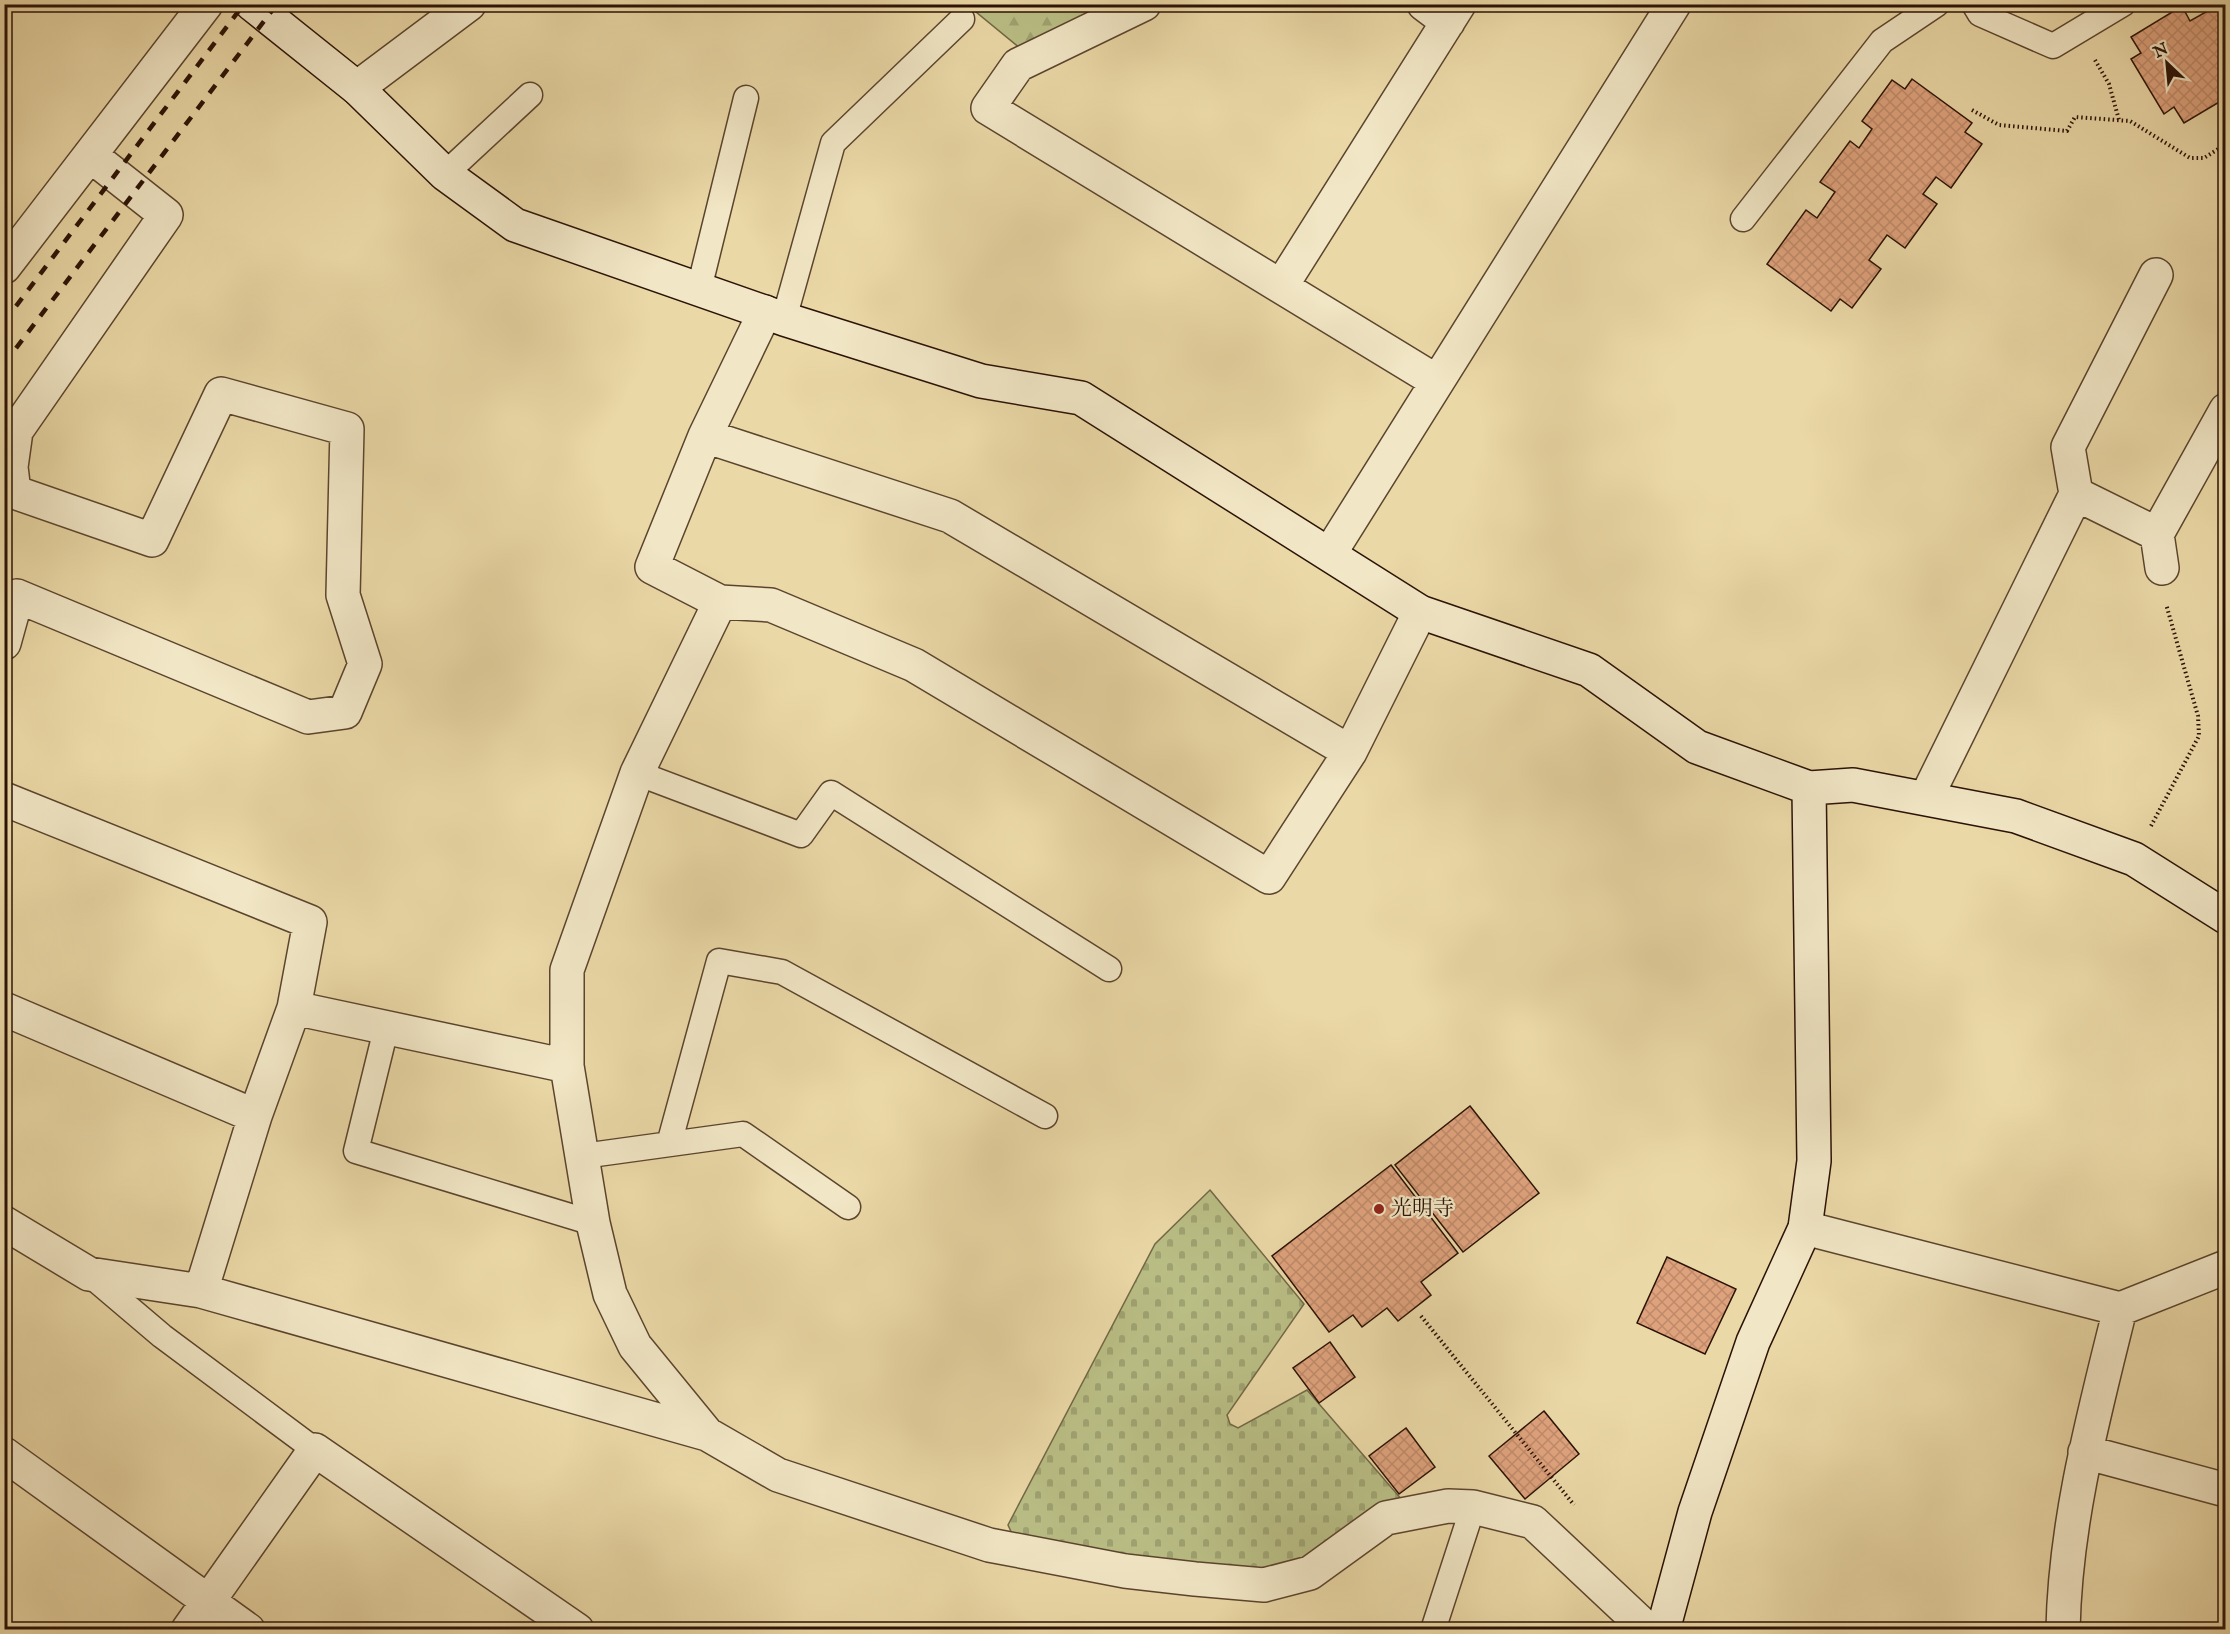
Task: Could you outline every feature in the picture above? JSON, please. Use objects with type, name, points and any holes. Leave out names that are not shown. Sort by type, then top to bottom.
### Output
[{"type":"street","points":[[4,267],[206,4]]},
{"type":"street","points":[[252,4],[357,88],[446,174],[515,225],[774,315],[981,381],[1081,398],[1330,553],[1420,612],[1589,670],[1697,747],[1809,788],[1853,785],[2016,816],[2134,859],[2226,917]]},
{"type":"street","points":[[357,88],[469,4]]},
{"type":"street","points":[[1144,4],[1018,65],[988,108],[1282,285],[1436,381]]},
{"type":"street","points":[[1330,553],[1674,4]]},
{"type":"street","points":[[1282,285],[1444,10]]},
{"type":"street","points":[[4,643],[16,596],[308,717],[345,712],[365,664],[343,595],[347,429],[221,394],[152,540],[14,492],[10,427],[166,215],[90,155]]},
{"type":"street","points":[[1926,798],[2076,494],[2068,447],[2156,275]]},
{"type":"street","points":[[774,315],[705,436],[652,567],[720,602],[771,605],[914,665],[1269,877],[1350,752],[1420,612]]},
{"type":"street","points":[[2162,568],[2157,534],[2226,410]]},
{"type":"street","points":[[705,436],[950,516],[1350,752]]},
{"type":"street","points":[[2076,494],[2157,534]]},
{"type":"street","points":[[706,1434],[635,1346],[610,1293],[593,1223],[567,1066],[567,970],[637,773],[720,602]]},
{"type":"street","points":[[1663,1629],[1695,1512],[1753,1341],[1805,1228],[1814,1161],[1809,788]]},
{"type":"street","points":[[4,799],[310,922],[294,1008],[255,1116],[201,1291]]},
{"type":"street","points":[[294,1008],[567,1066]]},
{"type":"street","points":[[4,1009],[255,1116]]},
{"type":"street","points":[[4,1223],[89,1274],[201,1291],[706,1434],[778,1475],[989,1545],[1125,1571],[1264,1585],[1310,1573],[1386,1518],[1448,1506],[1473,1507],[1533,1521],[1648,1629]]},
{"type":"street","points":[[1805,1228],[2120,1309],[2226,1267]]},
{"type":"street","points":[[2063,1629],[2064,1595],[2085,1452],[2120,1309]]},
{"type":"street","points":[[188,1629],[315,1450],[577,1629]]},
{"type":"street","points":[[2085,1452],[2226,1490]]},
{"type":"street","points":[[4,1454],[248,1629]]},
{"type":"lane","points":[[1743,219],[1882,41],[1937,4]]},
{"type":"lane","points":[[1974,4],[1980,14],[2053,46],[2123,4]]},
{"type":"lane","points":[[774,315],[833,142],[962,19]]},
{"type":"lane","points":[[446,174],[530,95]]},
{"type":"lane","points":[[699,289],[746,98]]},
{"type":"lane","points":[[637,773],[801,835],[831,793],[1109,969]]},
{"type":"lane","points":[[669,1144],[719,961],[782,972],[1045,1116]]},
{"type":"lane","points":[[386,1029],[356,1150],[593,1223]]},
{"type":"lane","points":[[583,1156],[743,1134],[848,1207]]},
{"type":"lane","points":[[89,1274],[162,1336],[315,1450]]},
{"type":"lane","points":[[1433,1629],[1473,1507]]},
{"type":"path","points":[[2079,32],[2109,84],[2119,120]]},
{"type":"path","points":[[1972,110],[1999,125],[2067,131],[2075,117],[2130,121],[2190,158],[2204,158],[2226,144]]},
{"type":"path","points":[[2134,859],[2199,736],[2198,716],[2166,607],[2162,568]]},
{"type":"path","points":[[1420,1316],[1578,1510]]},
{"type":"green space","points":[[975,4],[1109,5],[1021,49],[970,7]]},
{"type":"green space","points":[[1210,1190],[1304,1304],[1227,1415],[1230,1424],[1238,1428],[1307,1390],[1403,1501],[1309,1560],[1260,1575],[1014,1538],[1008,1525],[1155,1244]]},
{"type":"building","points":[[2201,4],[2226,4],[2226,98],[2184,123],[2174,107],[2164,114],[2131,59],[2141,53],[2131,37],[2182,6],[2190,21],[2206,12]]},
{"type":"building","points":[[1912,79],[1972,123],[1965,132],[1982,144],[1951,188],[1936,177],[1923,194],[1937,204],[1905,248],[1887,235],[1869,260],[1881,269],[1852,308],[1840,299],[1831,311],[1767,264],[1806,210],[1817,218],[1835,192],[1820,182],[1850,141],[1859,148],[1872,129],[1862,121],[1892,80],[1905,89]]},
{"type":"building","points":[[1470,1106],[1539,1193],[1463,1252],[1395,1165]]},
{"type":"building","name":"光明寺","points":[[1391,1165],[1458,1253],[1421,1282],[1431,1295],[1398,1321],[1387,1308],[1362,1327],[1353,1315],[1329,1332],[1272,1256]]},
{"type":"building","points":[[1667,1257],[1736,1289],[1705,1354],[1637,1323]]},
{"type":"building","points":[[1330,1342],[1355,1377],[1319,1403],[1293,1368]]},
{"type":"building","points":[[1544,1411],[1579,1454],[1525,1499],[1489,1456]]},
{"type":"building","points":[[1406,1428],[1435,1467],[1399,1494],[1369,1456]]},
{"type":"railway","points":[[4,322],[244,4]]},
{"type":"railway","points":[[4,364],[277,4]]},
{"type":"place","name":"光明寺","points":[[1379,1209]]}]
